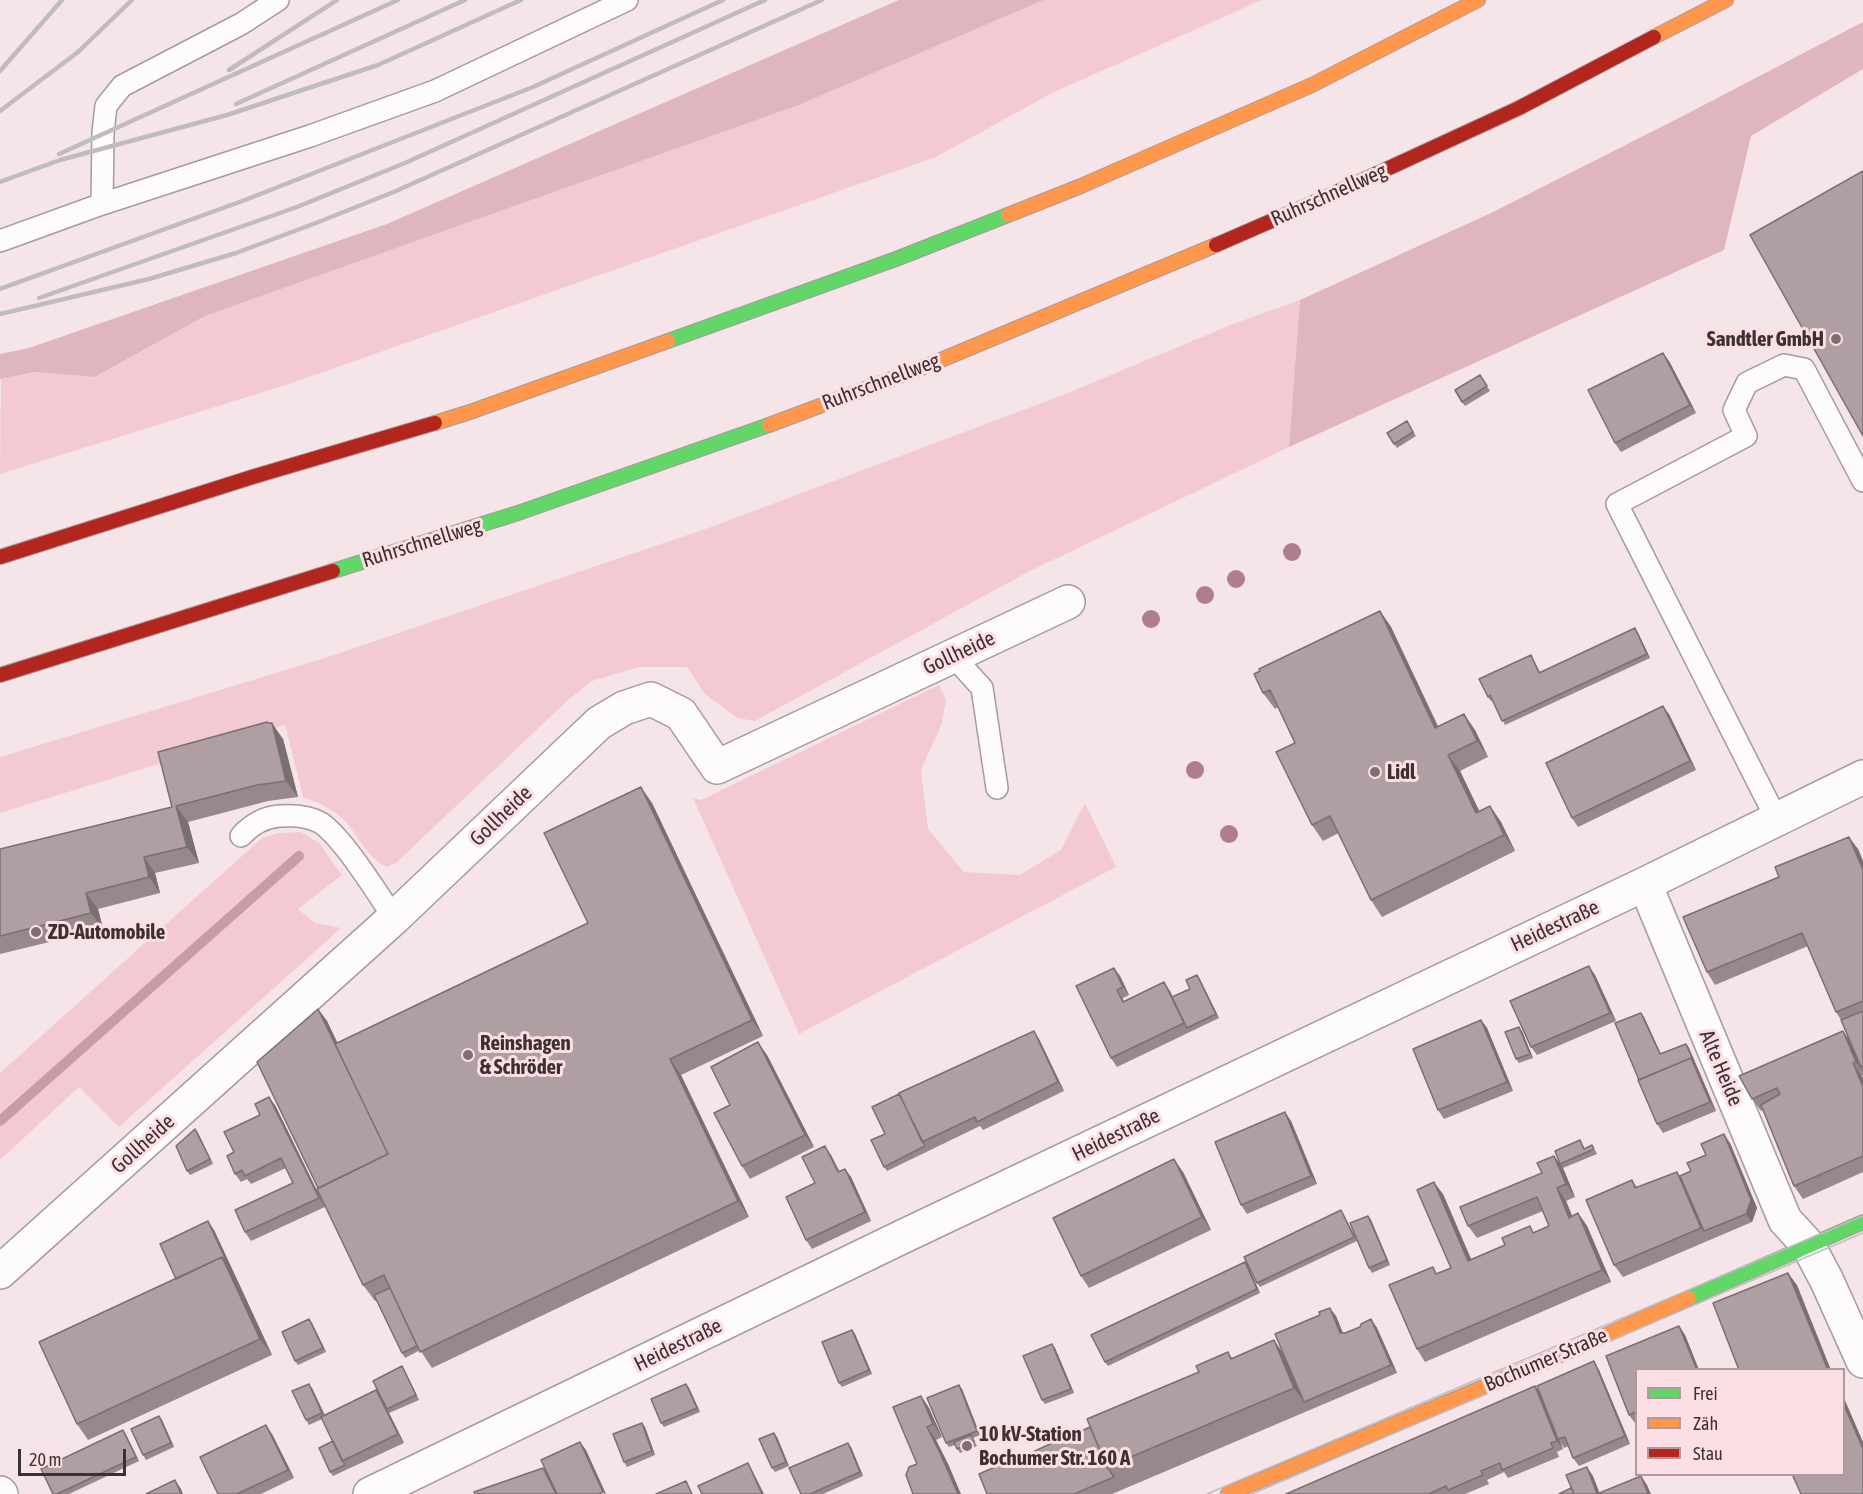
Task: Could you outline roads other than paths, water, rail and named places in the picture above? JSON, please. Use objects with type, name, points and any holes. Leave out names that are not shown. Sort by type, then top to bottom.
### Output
[{"type":"main road","points":[[0,557],[252,477],[470,412],[896,259],[1081,186],[1312,85],[1478,0]]},
{"type":"main road","name":"Ruhrschnellweg","points":[[0,675],[518,513],[720,443],[929,364],[1141,278],[1324,198],[1519,108],[1726,0]]},
{"type":"main road","name":"Bochumer Straße","points":[[1227,1494],[1577,1347],[1863,1222]]},
{"type":"street","name":"Gollheide","points":[[0,1272],[394,918],[599,723],[624,708],[651,699],[681,714],[717,767],[1068,602]]},
{"type":"street","name":"Heidestraße","points":[[370,1494],[904,1236],[1645,884],[1863,777]]},
{"type":"street","name":"Alte Heide","points":[[1645,884],[1785,1220],[1808,1245],[1863,1361]]},
{"type":"lane","points":[[241,24],[246,0]]},
{"type":"lane","points":[[102,204],[103,134],[106,106],[122,86],[241,24],[279,0]]},
{"type":"lane","points":[[0,241],[102,204],[310,136],[435,90],[627,0]]},
{"type":"lane","points":[[1777,820],[1617,504],[1746,436],[1734,410],[1747,383],[1784,365],[1804,369],[1863,481]]},
{"type":"lane","points":[[953,656],[982,688],[997,788]]},
{"type":"lane","points":[[241,836],[251,824],[272,817],[305,817],[320,823],[337,838],[394,918]]},
{"type":"waterway","points":[[0,1121],[299,856]]},
{"type":"tram line","points":[[1207,1494],[1863,1216]]},
{"type":"tram line","points":[[1252,1494],[1863,1233]]},
{"type":"railway","points":[[0,71],[62,0]]},
{"type":"railway","points":[[0,111],[78,52],[132,0]]},
{"type":"railway","points":[[229,70],[337,0]]},
{"type":"railway","points":[[59,154],[398,0]]},
{"type":"railway","points":[[236,104],[465,0]]},
{"type":"railway","points":[[0,182],[60,160],[227,115],[378,65],[521,0]]},
{"type":"railway","points":[[0,289],[245,200],[533,87],[723,0]]},
{"type":"railway","points":[[39,298],[297,207],[405,163],[765,0]]},
{"type":"railway","points":[[0,314],[149,279],[236,253],[316,223],[396,191],[822,0]]},
{"type":"place","name":"Sandtler GmbH","points":[[1836,339]]},
{"type":"place","name":"Lidl","points":[[1375,772]]},
{"type":"place","name":"ZD-Automobile","points":[[36,932]]},
{"type":"place","name":"Reinshagen & Schröder","points":[[468,1055]]},
{"type":"place","name":"10 kV-Station Bochumer Str. 160 A","points":[[967,1446]]}]
